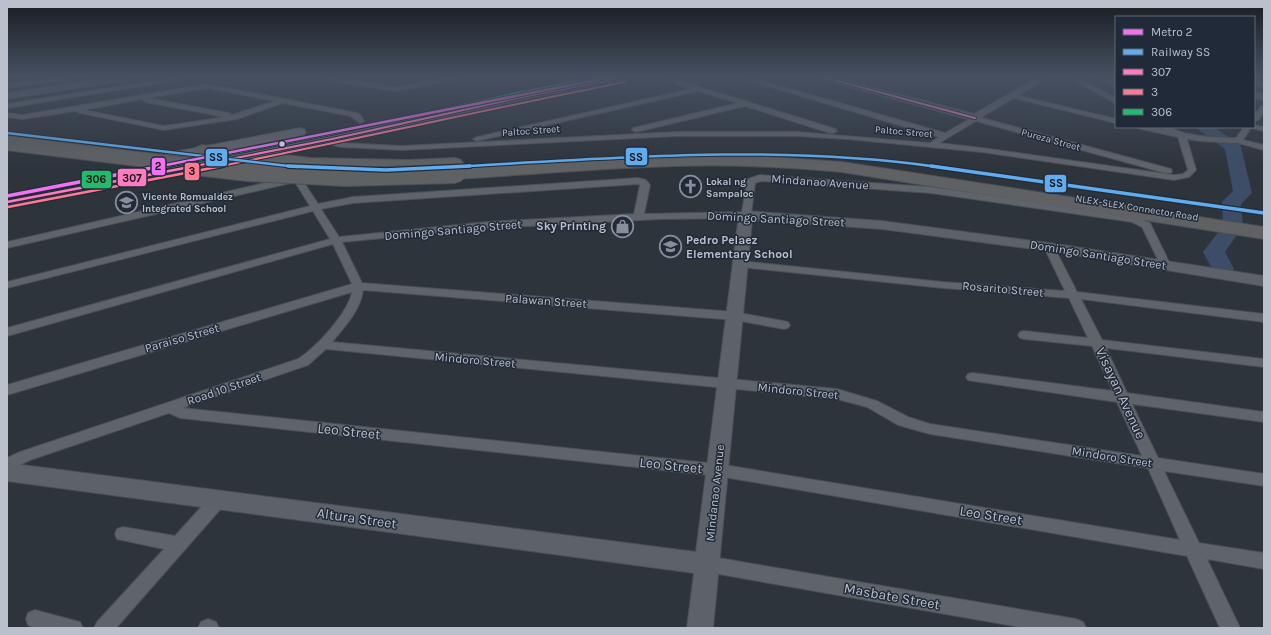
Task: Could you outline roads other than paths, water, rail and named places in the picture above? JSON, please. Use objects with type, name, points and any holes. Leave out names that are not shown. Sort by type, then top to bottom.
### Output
[{"type":"highway","name":"NLEX-SLEX Connector Road","points":[[7,137],[256,166],[350,171],[447,169],[647,154],[746,152],[840,156],[895,162],[1264,220]]},
{"type":"highway","name":"NLEX-SLEX Connector Road","points":[[12,143],[248,172],[346,177],[456,174],[649,160],[701,158],[747,158],[841,163],[895,169],[1264,227]]},
{"type":"highway","points":[[202,150],[248,156],[272,154],[311,163],[357,165],[457,163],[662,151],[700,150],[746,152]]},
{"type":"highway","points":[[202,150],[214,162]]},
{"type":"highway","points":[[170,157],[348,176],[400,177],[455,175],[650,162],[747,160],[795,163],[856,169],[1264,232]]},
{"type":"main road","points":[[7,190],[202,150],[430,107]]},
{"type":"main road","points":[[272,154],[332,139],[484,107]]},
{"type":"main road","points":[[7,202],[248,156]]},
{"type":"main road","points":[[7,208],[84,187]]},
{"type":"street","points":[[7,115],[23,117],[89,107]]},
{"type":"street","points":[[183,107],[237,117]]},
{"type":"street","points":[[75,109],[157,128],[171,128],[237,117],[266,107]]},
{"type":"street","points":[[316,107],[352,114],[357,116],[360,121]]},
{"type":"street","points":[[460,146],[464,142],[620,107]]},
{"type":"street","points":[[622,136],[627,132],[731,107]]},
{"type":"street","points":[[757,107],[847,137]]},
{"type":"street","points":[[844,107],[945,136]]},
{"type":"street","name":"Pureza Street","points":[[933,107],[1187,176]]},
{"type":"street","points":[[933,144],[994,107]]},
{"type":"street","points":[[1056,107],[1115,121]]},
{"type":"street","points":[[1255,119],[1261,110]]},
{"type":"street","points":[[1146,128],[1182,136],[1235,141],[1264,148]]},
{"type":"street","points":[[1168,128],[1182,136],[1192,170],[1187,176]]},
{"type":"street","points":[[1235,141],[1247,128]]},
{"type":"street","name":"Paltoc Street","points":[[332,139],[341,145],[402,148],[622,136],[744,133],[847,137],[933,144],[982,150],[1162,176],[1187,176]]},
{"type":"street","points":[[7,149],[12,143]]},
{"type":"street","name":"Mindanao Avenue","points":[[700,628],[751,181],[760,178],[931,190],[1141,221],[1146,225],[1166,266]]},
{"type":"street","points":[[7,245],[295,179],[298,180],[336,240],[358,286]]},
{"type":"street","points":[[7,285],[316,207],[353,200],[638,181],[645,185],[638,217]]},
{"type":"street","name":"Domingo Santiago Street","points":[[7,332],[336,240],[487,225],[638,217],[746,215],[882,225],[1049,247],[1264,281]]},
{"type":"street","name":"Visayan Avenue","points":[[1049,247],[1123,397],[1230,628]]},
{"type":"street","name":"Rosarito Street","points":[[741,264],[943,285],[1073,295],[1264,318]]},
{"type":"street","name":"Palawan Street","points":[[358,286],[735,316],[784,325]]},
{"type":"street","name":"Road 10 Street","points":[[7,464],[25,456],[303,362],[313,356],[352,307],[356,300],[358,286]]},
{"type":"street","name":"Paraiso Street","points":[[7,390],[358,286]]},
{"type":"street","points":[[1024,335],[1264,363]]},
{"type":"street","name":"Mindoro Street","points":[[322,345],[837,394],[872,404],[903,421],[930,429],[1264,480]]},
{"type":"street","points":[[972,377],[1264,417]]},
{"type":"street","name":"Leo Street","points":[[173,407],[174,410],[180,412],[718,470],[1264,561]]},
{"type":"street","name":"Altura Street","points":[[7,472],[707,564]]},
{"type":"street","points":[[104,628],[219,499]]},
{"type":"street","points":[[123,534],[179,544]]},
{"type":"street","name":"Masbate Street","points":[[707,564],[1076,628]]},
{"type":"street","points":[[35,619],[73,628]]},
{"type":"waterway","points":[[1205,128],[1233,147],[1243,193],[1231,202],[1233,226],[1214,252],[1223,269]]},
{"type":"metro line","name":"2","points":[[7,196],[461,107]]},
{"type":"rail line","name":"SS","points":[[7,133],[300,167],[386,170],[672,155],[741,154],[832,157],[927,165],[1264,213]]},
{"type":"place","name":"Lokal ng Sampaloc","points":[[690,187]]},
{"type":"place","name":"Vicente Romualdez Integrated School","points":[[126,202]]},
{"type":"place","name":"Sky Printing","points":[[622,226]]},
{"type":"place","name":"Pedro Pelaez Elementary School","points":[[670,247]]}]
